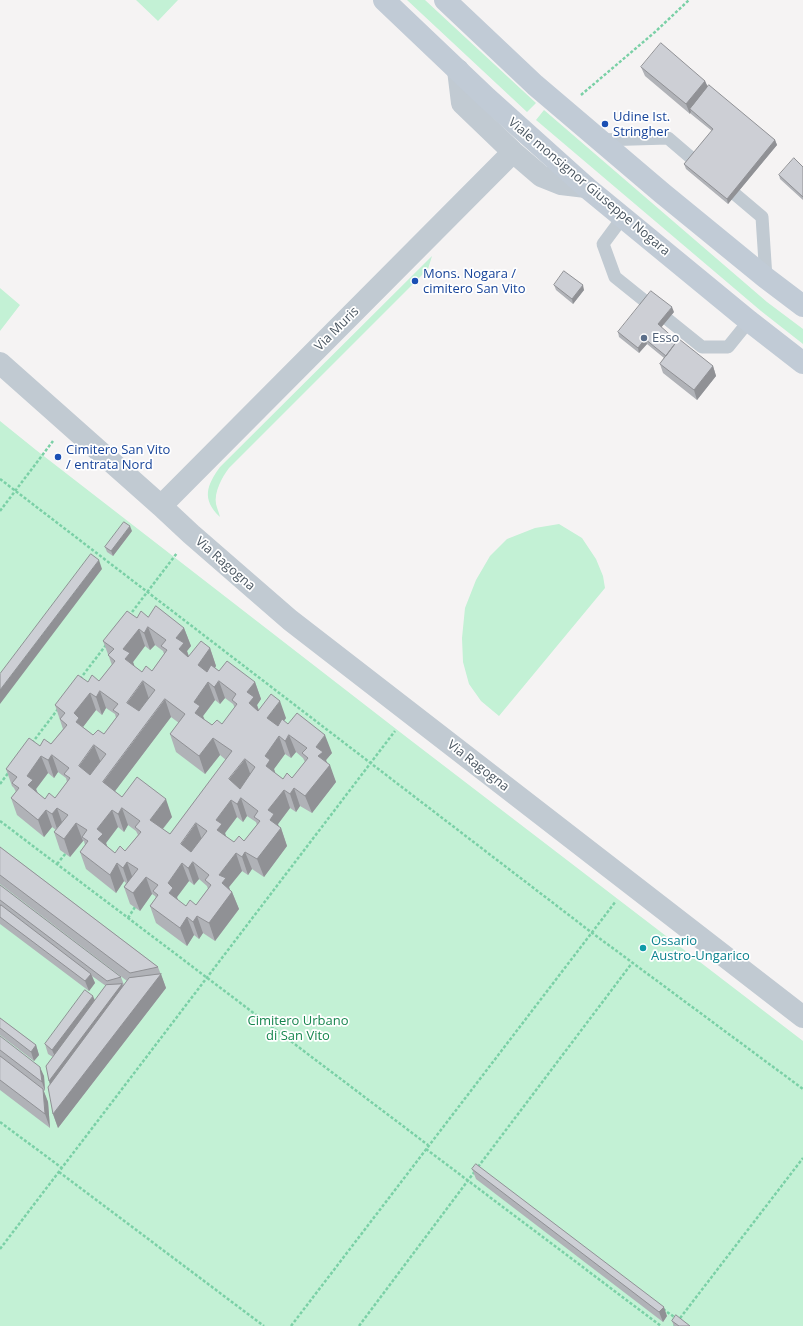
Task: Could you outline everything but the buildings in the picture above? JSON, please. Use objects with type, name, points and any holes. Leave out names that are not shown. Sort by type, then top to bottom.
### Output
[{"type":"main road","name":"Viale monsignor Giuseppe Nogara","points":[[384,0],[512,121],[586,187],[749,321],[803,363]]},
{"type":"main road","points":[[445,0],[512,64],[563,109],[662,193],[766,278],[803,306]]},
{"type":"street","points":[[458,70],[462,103],[513,152],[541,176],[561,184],[586,187]]},
{"type":"street","name":"Via Muris","points":[[161,506],[513,152]]},
{"type":"street","name":"Via Ragogna","points":[[0,363],[191,534],[290,620],[803,1017]]},
{"type":"lane","points":[[600,140],[668,138],[762,217],[766,278]]},
{"type":"lane","points":[[623,216],[603,244],[615,277],[702,347],[728,347],[749,321]]},
{"type":"path","points":[[563,109],[655,32],[689,0]]},
{"type":"path","points":[[0,511],[42,455]]},
{"type":"path","points":[[0,479],[591,932],[803,1090]]},
{"type":"path","points":[[128,617],[174,557]]},
{"type":"path","points":[[76,685],[109,642]]},
{"type":"path","points":[[28,747],[62,704]]},
{"type":"path","points":[[0,1249],[396,729]]},
{"type":"path","points":[[0,784],[10,772]]},
{"type":"path","points":[[0,821],[428,1145]]},
{"type":"path","points":[[57,864],[66,853]]},
{"type":"path","points":[[291,1326],[616,901]]},
{"type":"path","points":[[128,918],[135,907]]},
{"type":"path","points":[[359,1326],[632,963]]},
{"type":"path","points":[[0,1122],[62,1168]]},
{"type":"path","points":[[426,1149],[661,1326]]},
{"type":"path","points":[[674,1326],[803,1158]]},
{"type":"path","points":[[59,1172],[264,1326]]},
{"type":"path","points":[[660,1306],[682,1323]]},
{"type":"green space","points":[[136,0],[178,0],[158,21]]},
{"type":"green space","points":[[407,0],[425,0],[536,103],[527,112]]},
{"type":"green space","points":[[544,110],[767,302],[803,329],[803,344],[761,311],[536,120]]},
{"type":"green space","points":[[432,256],[428,269],[229,468],[221,480],[216,495],[216,504],[220,517],[210,504],[208,492],[209,486],[220,467]]},
{"type":"green space","points":[[0,288],[20,305],[0,331]]},
{"type":"green space","name":"Cimitero Urbano di San Vito","points":[[0,421],[409,739],[803,1041],[803,1326],[0,1326]]},
{"type":"green space","points":[[559,524],[582,538],[596,559],[603,576],[605,588],[499,716],[481,701],[469,684],[463,662],[462,638],[465,608],[476,580],[490,556],[507,539],[535,528]]},
{"type":"place","name":"Udine Ist. Stringher","points":[[605,124]]},
{"type":"place","name":"Mons. Nogara / cimitero San Vito","points":[[415,281]]},
{"type":"place","name":"Esso","points":[[644,338]]},
{"type":"place","name":"Cimitero San Vito / entrata Nord","points":[[58,457]]},
{"type":"place","name":"Ossario Austro-Ungarico","points":[[643,948]]}]
